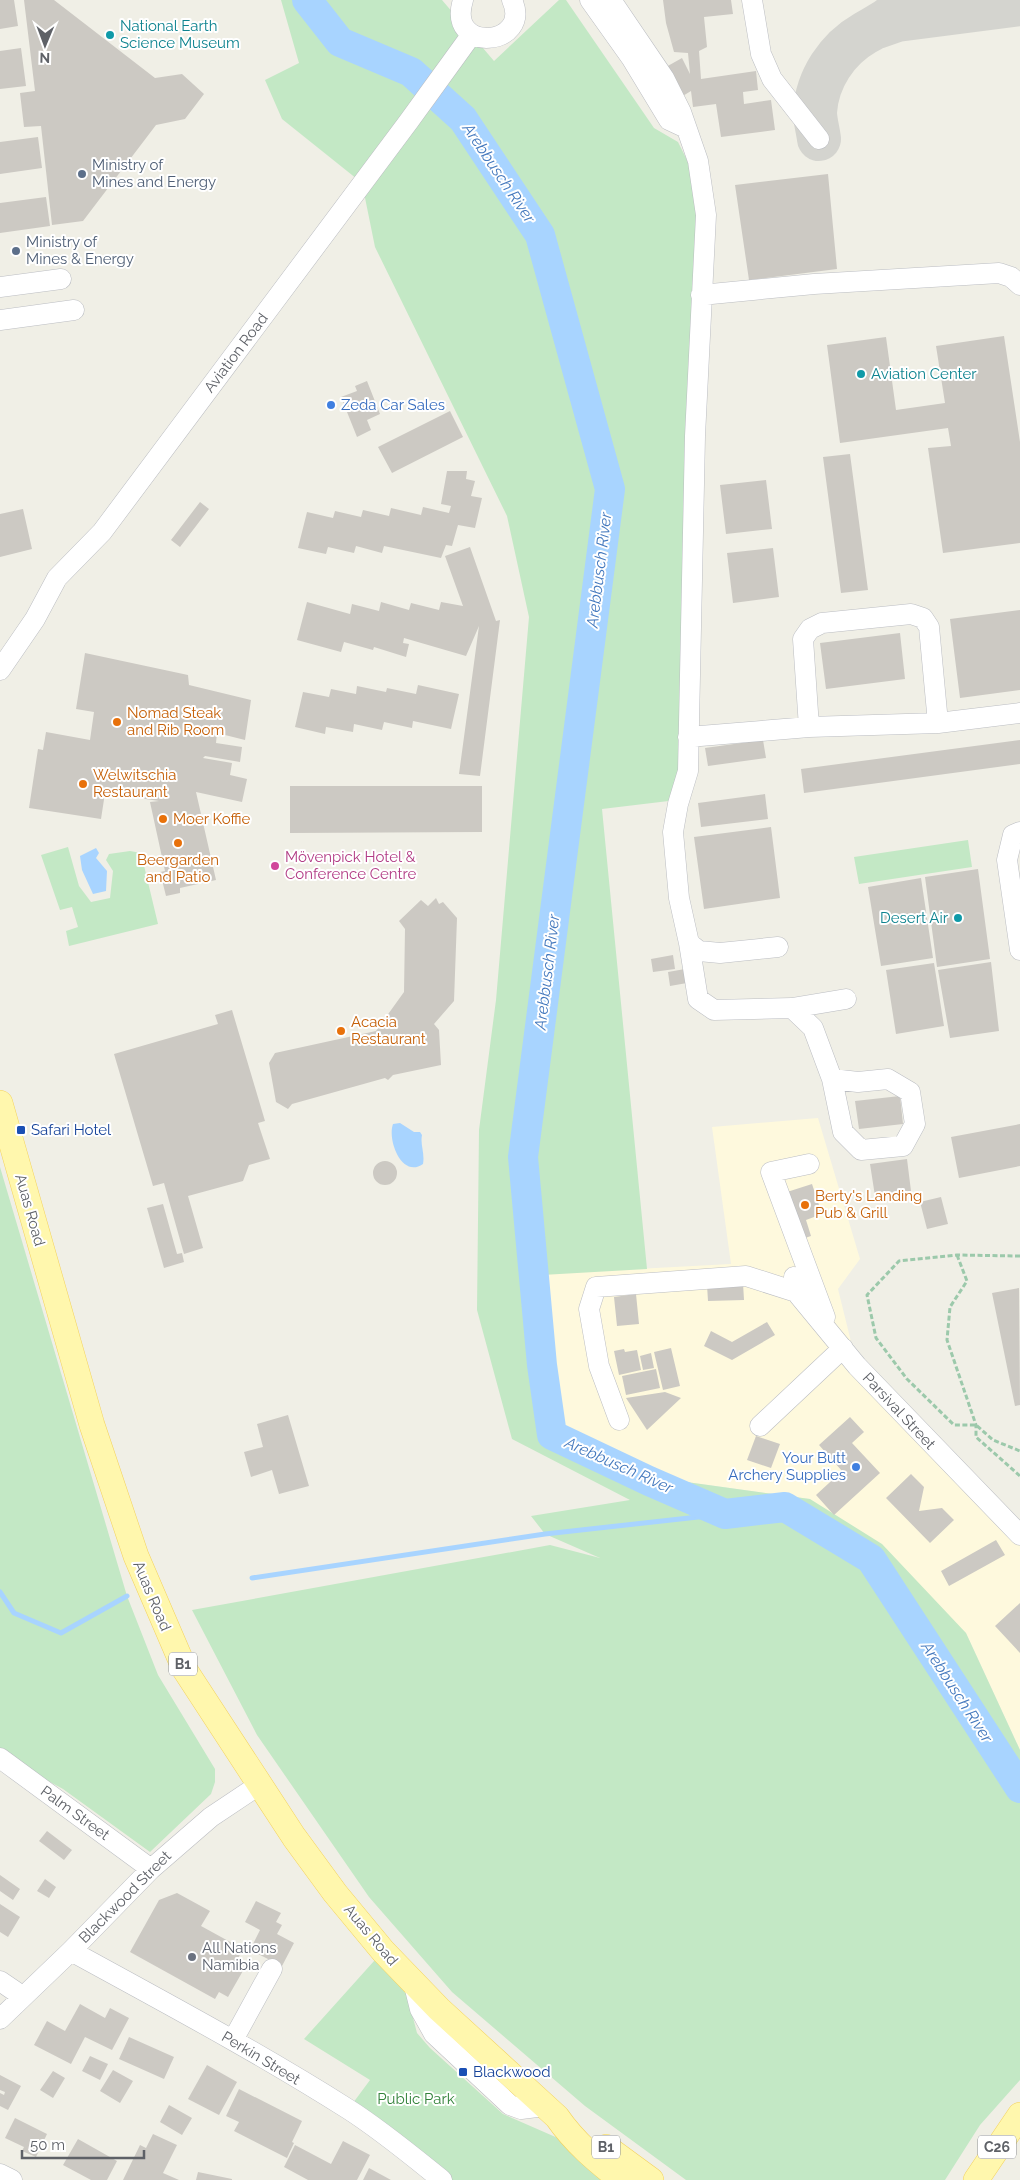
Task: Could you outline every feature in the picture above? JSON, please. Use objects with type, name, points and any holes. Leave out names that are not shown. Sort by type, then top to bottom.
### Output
[{"type":"main road","name":"Auas Road","points":[[0,1103],[89,1416],[136,1556],[185,1670],[259,1785],[335,1892],[383,1951],[414,1985],[551,2112],[583,2149],[621,2180]]},
{"type":"main road","name":"Auas Road","points":[[551,2112],[594,2138],[651,2180]]},
{"type":"main road","name":"C26","points":[[976,2180],[1020,2115]]},
{"type":"street","points":[[463,0],[460,11],[463,24],[472,34],[484,40],[497,38],[508,31],[514,20],[515,7],[512,0]]},
{"type":"street","points":[[590,0],[639,55],[664,78],[698,161],[706,215],[695,436],[688,771],[672,832],[679,898],[689,943],[698,999],[714,1010],[792,1008],[846,999]]},
{"type":"street","points":[[611,0],[639,55]]},
{"type":"street","points":[[752,0],[761,54],[772,79],[819,139]]},
{"type":"street","name":"Aviation Road","points":[[0,670],[35,619],[57,578],[102,532],[472,34]]},
{"type":"street","points":[[701,295],[814,284],[999,273],[1011,277],[1020,285]]},
{"type":"street","points":[[0,287],[61,278]]},
{"type":"street","points":[[0,320],[74,310]]},
{"type":"street","points":[[809,727],[803,639],[810,629],[822,623],[911,614],[923,618],[929,627],[938,722]]},
{"type":"street","points":[[688,738],[809,727],[938,722],[1020,714]]},
{"type":"street","points":[[1020,832],[1013,834],[1007,860],[1020,950]]},
{"type":"street","points":[[689,943],[699,951],[720,953],[778,947]]},
{"type":"street","points":[[792,1008],[813,1028],[832,1079],[843,1132],[861,1150],[904,1146],[915,1124],[910,1092],[888,1079],[858,1082],[832,1079]]},
{"type":"street","points":[[809,1164],[771,1172],[830,1331]]},
{"type":"street","name":"Parsival Street","points":[[619,1420],[599,1366],[590,1309],[596,1287],[746,1276],[795,1284],[857,1366],[1020,1535]]},
{"type":"street","points":[[760,1426],[843,1348]]},
{"type":"street","name":"Palm Street","points":[[0,1758],[151,1869]]},
{"type":"street","name":"Blackwood Street","points":[[0,2019],[71,1951],[151,1869],[211,1817],[259,1785]]},
{"type":"street","name":"Perkin Street","points":[[71,1951],[233,2040],[349,2110],[398,2144],[442,2180]]},
{"type":"street","points":[[233,2040],[272,1970]]},
{"type":"street","points":[[0,1981],[22,1996]]},
{"type":"street","points":[[0,2174],[12,2180]]},
{"type":"path","points":[[1020,1256],[957,1256],[900,1261],[867,1295],[876,1338],[907,1379],[954,1425],[976,1425],[993,1440],[1020,1451]]},
{"type":"path","points":[[957,1256],[967,1281],[950,1307],[947,1340],[976,1425],[976,1437],[1020,1476]]},
{"type":"shaded area","points":[[818,1118],[860,1259],[838,1289],[857,1366],[1020,1535],[1020,1750],[966,1633],[810,1499],[665,1479],[614,1460],[555,1428],[542,1274],[731,1264],[712,1127]]},
{"type":"green space","points":[[281,0],[442,0],[494,61],[559,0],[566,0],[654,128],[678,142],[689,164],[706,215],[677,800],[602,809],[647,1269],[542,1275],[555,1428],[614,1460],[665,1479],[810,1499],[882,1544],[966,1633],[1020,1750],[1020,2080],[980,2125],[945,2180],[686,2180],[585,2106],[452,1992],[369,1897],[257,1735],[192,1610],[550,1545],[600,1558],[545,1534],[531,1516],[630,1500],[512,1439],[477,1310],[479,1130],[496,1000],[529,617],[507,516],[375,247],[362,183],[282,119],[265,80],[299,63]]},
{"type":"green space","points":[[968,840],[972,867],[859,884],[854,857]]},
{"type":"green space","points":[[68,847],[79,886],[91,902],[110,898],[113,871],[106,860],[109,854],[130,851],[141,853],[158,924],[69,946],[66,931],[78,927],[72,907],[60,910],[41,855]]},
{"type":"green space","points":[[0,1167],[127,1596],[158,1675],[215,1769],[215,1782],[211,1794],[150,1852],[63,1789],[0,1755]]},
{"type":"green space","name":"Public Park","points":[[383,1951],[414,1985],[412,2014],[417,2033],[430,2048],[503,2114],[583,2149],[621,2180],[442,2180],[353,2103],[370,2080],[304,2039]]},
{"type":"water","points":[[96,848],[99,853],[96,858],[107,871],[106,891],[93,894],[82,870],[80,856]]},
{"type":"water","points":[[400,1123],[414,1132],[420,1132],[422,1135],[423,1164],[415,1167],[409,1166],[398,1156],[394,1148],[392,1131],[393,1124]]},
{"type":"building","points":[[0,0],[14,0],[18,26],[0,29]]},
{"type":"building","name":"Ministry of Mines and Energy","points":[[24,0],[54,0],[155,78],[182,74],[204,94],[185,119],[156,125],[83,221],[52,225],[41,126],[24,127],[20,93],[35,91]]},
{"type":"building","points":[[663,0],[731,0],[733,14],[704,17],[707,47],[699,51],[701,79],[756,71],[758,90],[743,92],[744,104],[771,100],[775,130],[721,137],[716,104],[693,107],[691,91],[658,111],[641,81],[682,58],[690,74],[688,53],[674,52],[666,23]]},
{"type":"building","points":[[21,48],[26,86],[0,89],[0,51]]},
{"type":"building","points":[[38,137],[42,168],[0,174],[0,142]]},
{"type":"building","points":[[828,174],[837,269],[749,280],[735,185]]},
{"type":"building","points":[[46,197],[50,226],[0,233],[0,203]]},
{"type":"building","points":[[1004,336],[1020,442],[1020,543],[943,553],[928,448],[951,446],[948,428],[840,443],[827,345],[886,337],[896,410],[945,403],[936,346]]},
{"type":"building","points":[[367,381],[380,414],[367,420],[371,430],[357,437],[341,397],[357,391],[355,386]]},
{"type":"building","points":[[450,411],[463,437],[392,473],[378,447]]},
{"type":"building","points":[[850,454],[868,590],[841,593],[823,457]]},
{"type":"building","points":[[447,471],[467,471],[466,479],[475,481],[471,496],[482,498],[475,528],[458,525],[452,546],[446,545],[441,558],[384,546],[382,553],[356,546],[354,553],[328,547],[326,554],[298,548],[307,512],[333,518],[335,511],[361,517],[363,510],[389,516],[391,508],[421,515],[423,507],[449,513],[451,506],[441,504]]},
{"type":"building","points":[[766,480],[772,529],[726,534],[720,485]]},
{"type":"building","points":[[200,502],[209,509],[180,547],[171,540]]},
{"type":"building","points":[[23,509],[32,549],[0,557],[0,514]]},
{"type":"building","points":[[470,547],[496,621],[500,620],[480,776],[459,774],[479,626],[466,656],[404,638],[403,643],[409,644],[406,657],[374,647],[373,650],[344,642],[341,652],[297,640],[307,602],[350,614],[352,604],[379,611],[381,602],[409,610],[411,603],[439,610],[441,602],[463,606],[445,556]]},
{"type":"building","points":[[773,548],[779,597],[733,603],[727,553]]},
{"type":"building","points":[[1020,610],[1020,690],[960,698],[950,619]]},
{"type":"building","points":[[900,633],[905,679],[826,689],[820,643]]},
{"type":"building","points":[[85,653],[188,675],[189,685],[251,700],[245,740],[217,733],[216,743],[242,747],[240,762],[205,756],[203,758],[232,763],[230,775],[247,779],[242,802],[196,792],[216,880],[180,888],[180,893],[166,896],[160,872],[165,871],[150,802],[159,801],[105,793],[101,819],[29,808],[38,749],[43,750],[46,732],[90,740],[94,712],[76,709]]},
{"type":"building","points":[[418,685],[459,694],[451,729],[413,721],[412,728],[384,722],[382,730],[354,724],[353,732],[326,727],[325,734],[295,727],[303,692],[329,697],[331,689],[356,694],[357,686],[386,692],[387,688],[416,694]]},
{"type":"building","points":[[763,740],[766,758],[708,766],[705,748]]},
{"type":"building","points":[[1020,740],[1020,764],[804,793],[801,769]]},
{"type":"building","points":[[290,786],[482,786],[482,832],[290,833]]},
{"type":"building","points":[[765,794],[768,819],[701,827],[698,803]]},
{"type":"building","points":[[771,827],[780,898],[704,909],[694,837]]},
{"type":"building","name":"Desert Air","points":[[978,869],[990,959],[937,967],[925,877]]},
{"type":"building","points":[[921,878],[933,958],[881,966],[868,887]]},
{"type":"building","points":[[436,898],[439,904],[443,902],[457,918],[454,1001],[434,1024],[439,1030],[441,1065],[393,1075],[388,1080],[385,1078],[292,1104],[288,1109],[276,1102],[269,1063],[275,1053],[376,1031],[404,992],[405,929],[399,921],[421,900],[428,906]]},
{"type":"building","points":[[673,955],[675,969],[653,972],[651,959]]},
{"type":"building","points":[[991,962],[999,1031],[950,1038],[938,970]]},
{"type":"building","points":[[934,963],[944,1026],[896,1034],[886,970]]},
{"type":"building","points":[[685,969],[687,983],[670,986],[668,972]]},
{"type":"building","points":[[232,1010],[265,1121],[258,1123],[270,1159],[249,1165],[243,1181],[188,1196],[203,1248],[184,1254],[164,1183],[153,1186],[114,1054],[218,1024],[215,1015]]},
{"type":"building","points":[[900,1096],[903,1124],[859,1129],[855,1101]]},
{"type":"building","points":[[1020,1124],[1020,1166],[959,1178],[951,1137]]},
{"type":"building","points":[[907,1159],[911,1191],[875,1196],[870,1164]]},
{"type":"building","points":[[385,1161],[394,1164],[397,1173],[394,1182],[385,1185],[376,1182],[373,1173],[376,1164]]},
{"type":"building","points":[[812,1184],[822,1214],[806,1220],[811,1236],[802,1239],[787,1192]]},
{"type":"building","points":[[941,1197],[948,1224],[927,1229],[920,1202]]},
{"type":"building","points":[[163,1204],[177,1254],[182,1253],[184,1262],[164,1268],[147,1208]]},
{"type":"building","points":[[743,1283],[744,1300],[708,1301],[707,1285]]},
{"type":"building","points":[[1019,1288],[1020,1405],[1015,1406],[992,1293]]},
{"type":"building","points":[[636,1294],[639,1324],[617,1326],[614,1297]]},
{"type":"building","points":[[767,1322],[775,1335],[732,1360],[704,1346],[711,1331],[732,1342]]},
{"type":"building","points":[[671,1348],[680,1386],[663,1390],[654,1352]]},
{"type":"building","points":[[624,1349],[625,1352],[637,1350],[641,1370],[619,1375],[614,1351]]},
{"type":"building","points":[[651,1353],[654,1368],[643,1370],[640,1356]]},
{"type":"building","points":[[656,1369],[660,1388],[626,1395],[622,1376]]},
{"type":"building","points":[[665,1392],[681,1398],[647,1430],[626,1398]]},
{"type":"building","points":[[288,1415],[309,1486],[279,1494],[272,1470],[251,1477],[244,1452],[263,1447],[257,1424]]},
{"type":"building","points":[[850,1417],[864,1432],[852,1443],[880,1473],[834,1515],[816,1495],[842,1471],[819,1445]]},
{"type":"building","points":[[756,1436],[780,1444],[771,1468],[747,1460]]},
{"type":"building","points":[[911,1474],[924,1487],[919,1511],[942,1508],[954,1520],[930,1543],[886,1498]]},
{"type":"building","points":[[996,1540],[1005,1555],[949,1586],[941,1571]]},
{"type":"building","points":[[1020,1603],[1020,1653],[995,1626]]},
{"type":"building","points":[[47,1831],[72,1850],[64,1860],[39,1841]]},
{"type":"building","points":[[0,1875],[20,1889],[13,1900],[0,1891]]},
{"type":"building","points":[[45,1879],[56,1887],[49,1898],[37,1891]]},
{"type":"building","points":[[177,1893],[210,1911],[201,1926],[243,1949],[235,1964],[244,1969],[228,1997],[219,1992],[215,1999],[130,1952],[159,1900]]},
{"type":"building","points":[[256,1901],[281,1913],[276,1922],[282,1925],[277,1934],[294,1943],[282,1966],[250,1950],[260,1930],[245,1922]]},
{"type":"building","points":[[0,1904],[20,1917],[8,1937],[0,1932]]},
{"type":"building","points":[[80,2004],[105,2018],[110,2008],[129,2018],[112,2050],[85,2037],[71,2064],[34,2045],[47,2021],[65,2031]]},
{"type":"building","points":[[129,2037],[174,2057],[164,2079],[119,2059]]},
{"type":"building","points":[[90,2056],[108,2064],[100,2080],[82,2071]]},
{"type":"building","points":[[207,2065],[237,2082],[219,2115],[188,2099]]},
{"type":"building","points":[[113,2070],[133,2081],[120,2103],[100,2091]]},
{"type":"building","points":[[53,2071],[65,2078],[53,2098],[40,2090]]},
{"type":"building","points":[[0,2075],[21,2086],[8,2110],[0,2106],[0,2093],[4,2095],[5,2092],[0,2090]]},
{"type":"building","points":[[239,2089],[302,2121],[287,2158],[234,2131],[239,2122],[226,2116]]},
{"type":"building","points":[[169,2105],[192,2118],[182,2135],[160,2122]]},
{"type":"building","points":[[15,2118],[47,2134],[36,2157],[22,2151],[24,2147],[5,2138]]},
{"type":"building","points":[[153,2134],[177,2145],[163,2173],[179,2180],[123,2180],[140,2145],[146,2148]]},
{"type":"building","points":[[78,2139],[117,2161],[107,2180],[91,2180],[63,2165]]},
{"type":"building","points":[[343,2141],[370,2155],[357,2180],[308,2180],[284,2167],[295,2145],[331,2164]]},
{"type":"building","points":[[369,2168],[391,2180],[363,2180]]},
{"type":"building","points":[[198,2172],[232,2179],[232,2180],[196,2180]]},
{"type":"waterway","name":"Arebbusch River","points":[[307,0],[340,42],[411,72],[463,119],[540,235],[610,489],[523,1157],[542,1365],[552,1435],[649,1481],[725,1514],[785,1507],[871,1559],[1020,1788]]},
{"type":"waterway","points":[[252,1578],[545,1534],[725,1514]]},
{"type":"waterway","points":[[0,1592],[14,1613],[61,1633],[127,1596]]},
{"type":"taxiway","points":[[819,139],[815,112],[820,88],[830,66],[846,47],[883,23],[906,0]]},
{"type":"taxiway","points":[[877,27],[897,20],[1020,4]]},
{"type":"place","name":"National Earth Science Museum","points":[[110,35]]},
{"type":"place","name":"Ministry of Mines and Energy","points":[[82,174]]},
{"type":"place","name":"Ministry of Mines & Energy","points":[[16,251]]},
{"type":"place","name":"Aviation Center","points":[[861,374]]},
{"type":"place","name":"Zeda Car Sales","points":[[331,405]]},
{"type":"place","name":"Nomad Steak and Rib Room","points":[[117,722]]},
{"type":"place","name":"Welwitschia Restaurant","points":[[83,784]]},
{"type":"place","name":"Moer Koffie","points":[[163,819]]},
{"type":"place","name":"Beergarden and Patio","points":[[178,843]]},
{"type":"place","name":"Mövenpick Hotel & Conference Centre","points":[[275,866]]},
{"type":"place","name":"Desert Air","points":[[958,918]]},
{"type":"place","name":"Acacia Restaurant","points":[[341,1031]]},
{"type":"place","name":"Safari Hotel","points":[[21,1130]]},
{"type":"place","name":"Berty's Landing Pub & Grill","points":[[805,1205]]},
{"type":"place","name":"Your Butt Archery Supplies","points":[[856,1467]]},
{"type":"place","name":"All Nations Namibia","points":[[192,1957]]},
{"type":"place","name":"Blackwood","points":[[463,2072]]}]
